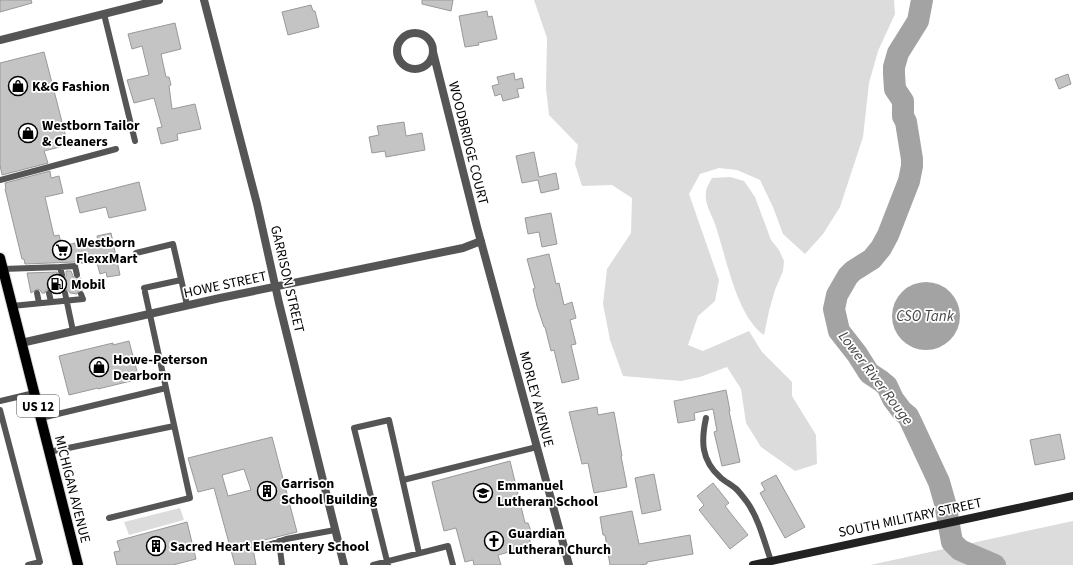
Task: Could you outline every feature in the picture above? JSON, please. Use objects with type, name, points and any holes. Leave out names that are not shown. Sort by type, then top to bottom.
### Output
[{"type":"main road","name":"MICHIGAN AVENUE","points":[[0,258],[78,565]]},
{"type":"street","points":[[0,40],[159,0]]},
{"type":"street","name":"GARRISON STREET","points":[[204,0],[257,204],[344,565]]},
{"type":"street","name":"WOODBRIDGE COURT","points":[[433,52],[432,58],[425,67],[414,70],[403,66],[397,56],[396,50],[401,39],[405,36],[416,33],[426,37],[430,41],[433,52],[480,241]]},
{"type":"street","name":"HOWE STREET","points":[[21,343],[187,305],[466,247],[480,241]]},
{"type":"street","name":"MORLEY AVENUE","points":[[480,241],[569,565]]},
{"type":"street","name":"SOUTH MILITARY STREET","points":[[753,565],[1073,496]]},
{"type":"lane","points":[[104,14],[135,141]]},
{"type":"lane","points":[[0,180],[116,150]]},
{"type":"lane","points":[[136,253],[173,244],[187,305]]},
{"type":"lane","points":[[3,269],[75,266],[77,275]]},
{"type":"lane","points":[[31,267],[33,274]]},
{"type":"lane","points":[[43,267],[45,274]]},
{"type":"lane","points":[[60,267],[62,275]]},
{"type":"lane","points":[[108,518],[190,498],[145,290],[182,280]]},
{"type":"lane","points":[[37,293],[39,303]]},
{"type":"lane","points":[[49,293],[51,302]]},
{"type":"lane","points":[[65,293],[73,331]]},
{"type":"lane","points":[[12,306],[83,299],[81,294]]},
{"type":"lane","points":[[41,418],[166,388]]},
{"type":"lane","points":[[0,401],[34,393]]},
{"type":"lane","points":[[0,410],[40,562],[28,565]]},
{"type":"lane","points":[[706,418],[703,435],[703,449],[709,465],[720,477],[735,488],[754,514],[771,561]]},
{"type":"lane","points":[[388,563],[354,428],[389,420],[419,553]]},
{"type":"lane","points":[[49,452],[174,426]]},
{"type":"lane","points":[[403,480],[537,447]]},
{"type":"lane","points":[[262,547],[279,541],[335,530]]},
{"type":"lane","points":[[279,541],[282,565]]},
{"type":"lane","points":[[372,565],[388,563],[448,546],[453,565]]},
{"type":"shaded area","points":[[534,0],[894,0],[895,14],[878,51],[869,83],[863,137],[840,207],[823,234],[805,254],[783,234],[773,207],[760,180],[737,170],[719,168],[700,174],[689,194],[719,280],[715,301],[698,316],[688,345],[703,351],[749,331],[762,352],[792,382],[792,396],[816,435],[817,464],[795,471],[761,447],[746,423],[741,389],[727,367],[700,377],[681,381],[623,376],[610,340],[603,304],[607,269],[631,233],[632,198],[612,185],[582,186],[575,164],[578,145],[549,115],[546,88],[547,38]]},
{"type":"shaded area","points":[[730,177],[744,181],[755,197],[771,240],[779,250],[784,261],[783,271],[775,290],[764,335],[747,315],[740,301],[728,270],[715,223],[706,201],[706,190],[712,178]]},
{"type":"shaded area","points":[[180,508],[184,520],[129,535],[124,522]]},
{"type":"shaded area","points":[[1073,521],[1073,565],[870,565]]},
{"type":"water","name":"CSO Tank","points":[[926,282],[939,285],[950,292],[957,303],[960,316],[957,329],[950,340],[939,347],[926,350],[913,347],[902,340],[895,329],[892,316],[895,303],[902,292],[913,285]]},
{"type":"building","points":[[0,0],[31,0],[32,3],[0,12]]},
{"type":"building","points":[[422,0],[453,0],[451,11],[422,4]]},
{"type":"building","points":[[311,5],[313,11],[315,11],[319,27],[288,35],[282,12]]},
{"type":"building","points":[[487,11],[488,17],[492,16],[497,39],[478,43],[479,45],[465,47],[459,16]]},
{"type":"building","points":[[175,23],[181,49],[161,54],[166,77],[169,77],[171,85],[169,86],[172,109],[195,104],[201,129],[177,134],[178,140],[161,144],[157,128],[162,127],[154,98],[134,103],[127,80],[149,75],[142,46],[132,49],[128,34]]},
{"type":"building","points":[[44,52],[68,145],[44,151],[48,163],[2,175],[0,165],[0,63]]},
{"type":"building","points":[[514,73],[515,80],[522,78],[524,88],[517,89],[519,97],[503,101],[501,94],[495,96],[492,86],[499,84],[497,77]]},
{"type":"building","points":[[1068,74],[1071,84],[1059,89],[1055,79]]},
{"type":"building","points":[[404,122],[406,136],[422,133],[425,150],[386,157],[385,151],[372,153],[369,137],[379,135],[377,126]]},
{"type":"building","points":[[534,152],[539,177],[556,173],[559,189],[541,193],[538,180],[522,183],[516,156]]},
{"type":"building","points":[[50,171],[51,178],[59,176],[63,193],[45,197],[54,236],[59,235],[62,246],[75,243],[75,246],[98,242],[97,236],[111,233],[120,275],[107,277],[106,272],[100,274],[97,263],[75,262],[25,264],[24,259],[22,259],[5,189],[5,183]]},
{"type":"building","points":[[139,182],[146,210],[109,218],[106,207],[80,213],[76,198]]},
{"type":"building","points":[[551,213],[557,244],[542,247],[539,232],[528,234],[525,218]]},
{"type":"building","points":[[549,254],[556,284],[559,283],[564,305],[572,302],[576,318],[570,320],[576,344],[571,345],[579,379],[562,383],[554,350],[551,351],[545,327],[537,306],[533,289],[535,288],[527,259]]},
{"type":"building","points":[[66,271],[71,271],[75,279],[81,278],[83,290],[79,290],[77,294],[70,293],[68,290],[64,289],[61,293],[54,293],[52,290],[48,289],[45,293],[42,293],[37,289],[31,293],[27,273],[57,272],[59,278],[63,279],[66,277]]},
{"type":"building","name":"Howe-Peterson Dearborn","points":[[129,341],[139,379],[69,395],[59,356],[113,343],[113,345]]},
{"type":"building","points":[[726,390],[740,462],[722,466],[714,432],[717,431],[713,409],[694,413],[695,420],[678,423],[674,401]]},
{"type":"building","points":[[597,407],[598,415],[614,412],[627,487],[594,493],[588,463],[582,464],[569,412]]},
{"type":"building","points":[[1060,434],[1065,459],[1035,465],[1030,440]]},
{"type":"building","name":"Garrison School Building","points":[[272,437],[297,532],[252,543],[256,565],[235,565],[214,488],[198,492],[188,458]],"holes":[[[244,469],[251,490],[228,496],[222,475]]]},
{"type":"building","points":[[510,461],[525,523],[528,523],[531,531],[528,532],[531,546],[498,555],[501,565],[474,565],[473,560],[465,562],[456,528],[444,531],[432,482]]},
{"type":"building","points":[[654,474],[661,510],[642,514],[635,478]]},
{"type":"building","points":[[776,475],[805,527],[785,538],[760,493],[765,490],[761,483]]},
{"type":"building","points":[[713,483],[729,503],[725,506],[748,535],[730,549],[699,510],[704,505],[697,496]]},
{"type":"building","points":[[632,511],[639,544],[690,535],[693,554],[647,562],[647,564],[610,565],[605,535],[603,535],[600,517]]},
{"type":"building","name":"Sacred Heart Elementery School","points":[[187,522],[196,559],[173,565],[117,565],[114,552],[120,551],[117,541]]},
{"type":"waterway","name":"Lower River Rouge","points":[[922,0],[918,21],[898,53],[894,67],[895,89],[903,101],[903,116],[906,122],[912,159],[909,181],[888,235],[881,248],[872,259],[848,276],[837,295],[834,309],[839,331],[857,354],[869,373],[887,386],[893,399],[908,416],[939,482],[945,503],[952,542],[960,550],[995,565]]},
{"type":"place","name":"K&G Fashion","points":[[18,86]]},
{"type":"place","name":"Westborn Tailor & Cleaners","points":[[28,133]]},
{"type":"place","name":"Westborn FlexxMart","points":[[62,250]]},
{"type":"place","name":"Mobil","points":[[57,284]]},
{"type":"place","name":"Howe-Peterson Dearborn","points":[[99,367]]},
{"type":"place","name":"Garrison School Building","points":[[267,491]]},
{"type":"place","name":"Emmanuel Lutheran School","points":[[483,493]]},
{"type":"place","name":"Guardian Lutheran Church","points":[[494,541]]},
{"type":"place","name":"Sacred Heart Elementery School","points":[[156,546]]}]
